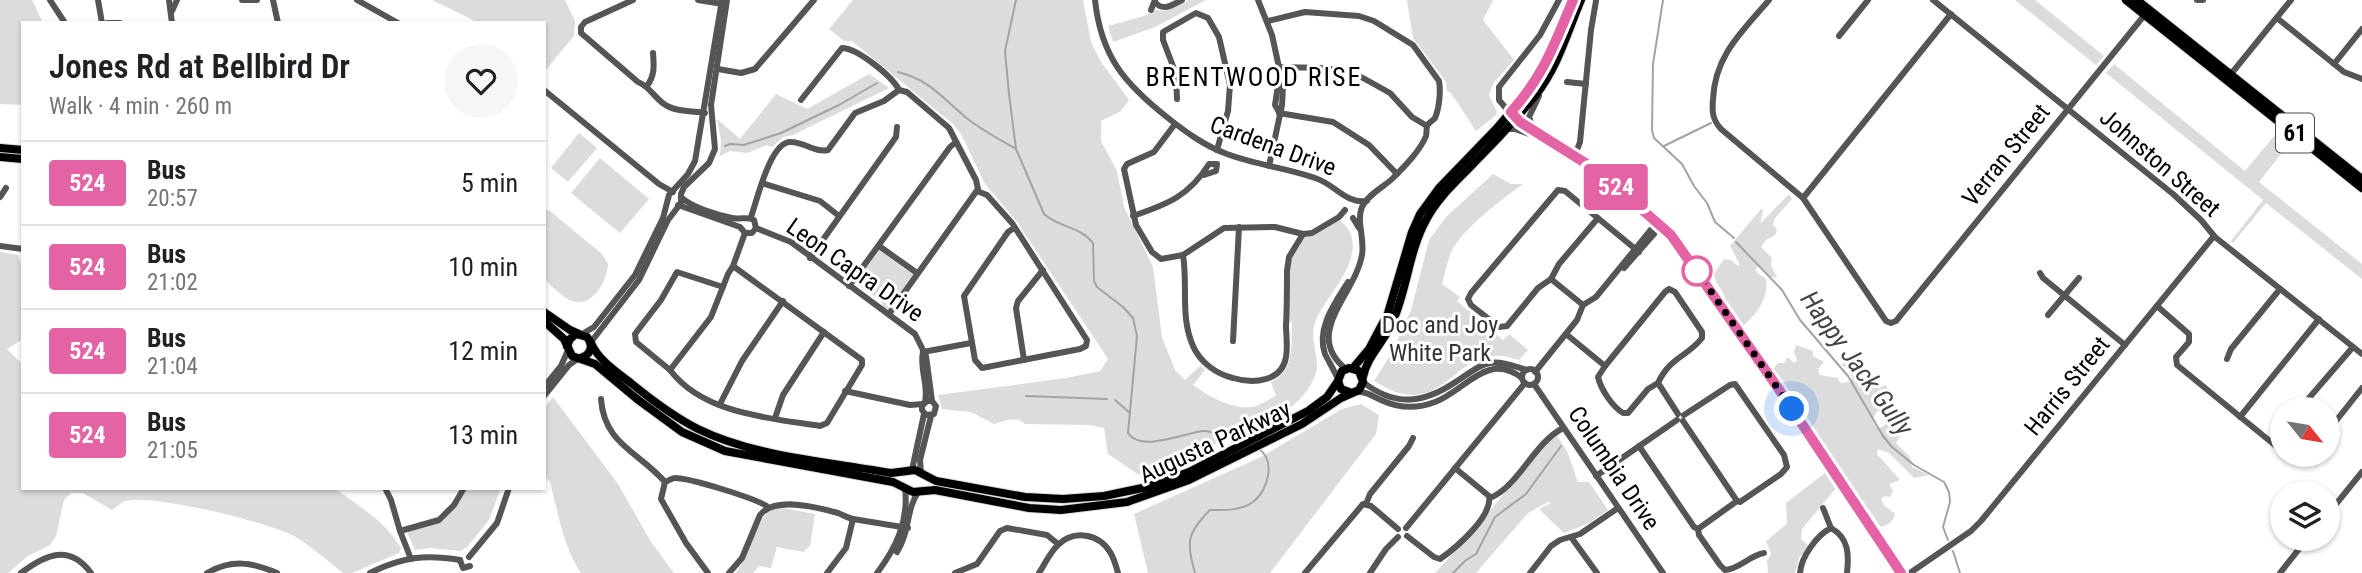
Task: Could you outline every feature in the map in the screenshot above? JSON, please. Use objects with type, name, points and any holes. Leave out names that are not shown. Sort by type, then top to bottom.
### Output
[{"type":"main road","points":[[1573,0],[1549,60],[1515,116],[1506,129],[1446,191],[1426,220],[1415,245],[1394,319],[1387,335],[1367,363],[1363,379],[1354,392],[1341,388],[1338,380],[1369,349],[1388,313],[1412,232],[1424,207],[1438,188],[1515,116],[1547,79],[1564,45],[1581,0]]},
{"type":"main road","name":"61","points":[[2126,0],[2231,75],[2362,179]]},
{"type":"main road","name":"61","points":[[2137,0],[2147,13],[2362,188]]},
{"type":"main road","points":[[0,148],[21,150]]},
{"type":"main road","points":[[0,157],[21,159]]},
{"type":"main road","points":[[546,313],[591,342],[598,355],[649,398],[683,421],[715,436],[783,454],[895,474],[910,471],[922,474],[925,482],[920,491],[913,492],[893,482],[744,456],[714,446],[682,432],[666,421],[595,364],[572,356],[561,335],[546,323]]},
{"type":"main road","points":[[568,349],[570,339],[581,334]]},
{"type":"main road","points":[[579,358],[589,353],[591,342]]},
{"type":"main road","points":[[1349,368],[1359,371],[1363,379]]},
{"type":"main road","name":"Augusta Parkway","points":[[1269,436],[1314,408],[1330,394],[1338,380]]},
{"type":"main road","name":"Augusta Parkway","points":[[922,474],[936,481],[1026,497],[1076,499],[1118,494],[1147,487],[1219,460],[1269,436],[1302,424],[1340,398],[1354,392]]},
{"type":"main road","name":"Augusta Parkway","points":[[920,491],[935,489],[1029,508],[1061,510],[1127,502],[1189,480],[1219,460]]},
{"type":"main road","points":[[905,488],[902,480],[910,471]]},
{"type":"street","points":[[50,0],[64,21]]},
{"type":"street","points":[[98,0],[103,21]]},
{"type":"street","points":[[172,21],[173,0]]},
{"type":"street","points":[[242,0],[257,0]]},
{"type":"street","points":[[270,0],[277,21]]},
{"type":"street","points":[[357,0],[394,21]]},
{"type":"street","points":[[632,0],[585,22],[581,33],[671,108],[707,112]]},
{"type":"street","points":[[698,0],[724,2]]},
{"type":"street","points":[[718,69],[745,73],[755,69],[814,0]]},
{"type":"street","name":"Cardena Drive","points":[[1095,0],[1104,43],[1120,74],[1140,96],[1175,124],[1217,150],[1322,180],[1345,197],[1353,209],[1363,240],[1361,259],[1352,283],[1333,318],[1328,335],[1334,359],[1349,368]]},
{"type":"street","points":[[1151,10],[1155,1],[1160,6],[1167,7],[1182,0]]},
{"type":"street","points":[[1258,0],[1268,21],[1280,77],[1276,105],[1279,112],[1269,166]]},
{"type":"street","points":[[1546,140],[1499,100],[1500,87],[1540,35],[1559,0]]},
{"type":"street","points":[[1769,0],[1719,64],[1715,77],[1712,115],[1721,129],[1803,198],[1951,15]]},
{"type":"street","points":[[1839,36],[1868,0]]},
{"type":"street","name":"Johnston Street","points":[[1933,0],[2182,201],[2214,236],[2362,354]]},
{"type":"street","points":[[2197,0],[2203,0]]},
{"type":"street","points":[[2231,75],[2291,0]]},
{"type":"street","points":[[1574,154],[1580,142],[1596,1]]},
{"type":"street","points":[[591,342],[639,280],[678,206],[678,194],[695,161],[718,69],[724,2]]},
{"type":"street","points":[[581,334],[594,327],[635,275],[668,201],[709,163],[714,153],[715,144],[707,112],[724,2]]},
{"type":"street","points":[[1586,10],[1595,10]]},
{"type":"street","points":[[1175,124],[1153,152],[1127,164],[1124,169],[1136,225],[1155,257],[1161,259],[1183,255],[1224,228],[1275,227],[1303,234],[1311,233],[1367,201],[1397,174],[1425,139],[1427,126],[1436,116],[1439,81],[1417,49],[1374,22],[1349,15],[1301,12],[1268,21]]},
{"type":"street","points":[[1177,99],[1176,74],[1163,40],[1163,32],[1196,13],[1203,14],[1223,45],[1230,85],[1226,124],[1217,150]]},
{"type":"street","name":"Verran Street","points":[[1803,198],[1886,320],[1891,323],[1896,321],[2147,13]]},
{"type":"street","points":[[2277,18],[2350,76],[2362,79]]},
{"type":"street","points":[[2334,64],[2362,29]]},
{"type":"street","points":[[801,100],[842,48],[853,49],[893,80],[898,90],[909,94],[949,128],[976,180],[977,191],[889,314]]},
{"type":"street","points":[[647,86],[654,68],[653,53]]},
{"type":"street","points":[[1278,67],[1347,70],[1398,98],[1412,117],[1427,126]]},
{"type":"street","points":[[1532,125],[1530,115],[1547,79]]},
{"type":"street","points":[[1567,82],[1586,84]]},
{"type":"street","points":[[659,184],[668,201],[678,206],[741,223],[751,218],[771,159],[780,145],[792,142],[821,151],[828,150],[855,113],[884,101],[898,90]]},
{"type":"street","points":[[546,92],[659,184],[687,202],[741,223],[745,233],[711,317],[670,370]]},
{"type":"street","points":[[1279,112],[1333,122],[1369,145],[1397,174]]},
{"type":"street","points":[[1515,116],[1574,154]]},
{"type":"street","points":[[810,258],[896,137],[897,127]]},
{"type":"street","points":[[1506,129],[1515,129],[1546,140],[1574,154],[1598,171],[1671,235],[1902,573]]},
{"type":"street","points":[[849,286],[956,142]]},
{"type":"street","points":[[1133,216],[1169,203],[1204,175]]},
{"type":"street","points":[[762,183],[820,201],[839,216]]},
{"type":"street","points":[[0,197],[6,188]]},
{"type":"street","points":[[977,191],[987,195],[1014,228],[1085,335],[1087,344],[1080,349],[982,368],[976,364],[971,343],[965,292],[1014,228]]},
{"type":"street","points":[[1598,218],[1559,264],[1551,279],[1542,285],[1507,326],[1502,328],[1471,305],[1469,296],[1556,191],[1565,191],[1598,218],[1637,250]]},
{"type":"street","name":"Cardena Drive","points":[[1338,380],[1325,353],[1323,333],[1326,320],[1353,274],[1359,257],[1360,233],[1353,209]]},
{"type":"street","points":[[745,233],[752,233],[756,228],[751,218]]},
{"type":"street","points":[[1407,532],[1531,371],[1580,317],[1583,305],[1596,297],[1655,233],[1660,223]]},
{"type":"street","points":[[1637,250],[1654,226],[1660,223]]},
{"type":"street","points":[[1233,341],[1239,227]]},
{"type":"street","name":"Leon Capra Drive","points":[[756,228],[791,242],[915,334],[926,356],[926,408],[920,460],[922,474]]},
{"type":"street","points":[[1655,233],[1666,237],[1671,235]]},
{"type":"street","points":[[1183,255],[1186,274],[1186,324],[1194,349],[1211,369],[1224,376],[1262,381],[1275,374],[1286,358],[1287,271],[1289,257],[1303,234]]},
{"type":"street","name":"Harris Street","points":[[1902,573],[1971,531],[1982,521],[2214,236]]},
{"type":"street","points":[[0,246],[21,249]]},
{"type":"street","points":[[879,246],[917,274]]},
{"type":"street","points":[[723,286],[681,271],[677,272],[661,300],[635,334],[636,342],[693,391],[720,404],[775,418],[823,425],[827,423],[862,365],[862,360],[733,266]]},
{"type":"street","points":[[1024,360],[1016,308],[1018,301],[1043,270]]},
{"type":"street","points":[[2040,272],[2043,278],[2125,345]]},
{"type":"street","points":[[2048,315],[2079,278]]},
{"type":"street","points":[[1551,279],[1583,305]]},
{"type":"street","points":[[2227,359],[2231,349],[2280,289]]},
{"type":"street","points":[[1673,290],[1702,332],[1702,338],[1673,360],[1661,373],[1658,383],[1648,388],[1628,413],[1623,414],[1599,383],[1598,377],[1665,292],[1673,290]]},
{"type":"street","points":[[720,404],[742,361],[783,302]]},
{"type":"street","points":[[2157,306],[2190,336],[2176,357],[2177,366],[2270,441]]},
{"type":"street","points":[[2240,417],[2319,320]]},
{"type":"street","points":[[775,418],[783,395],[824,332]]},
{"type":"street","points":[[1566,334],[1605,366]]},
{"type":"street","points":[[923,352],[971,343]]},
{"type":"street","points":[[2310,397],[2353,347]]},
{"type":"street","points":[[546,385],[561,366],[568,349]]},
{"type":"street","points":[[546,394],[569,365],[579,358]]},
{"type":"street","points":[[1354,392],[1365,392],[1392,405],[1420,406],[1448,396],[1481,372],[1490,369],[1513,373],[1523,381],[1534,384],[1537,377],[1531,371],[1507,364],[1490,363],[1478,366],[1432,396],[1418,400],[1394,398],[1363,379]]},
{"type":"street","points":[[1658,383],[1737,501]]},
{"type":"street","name":"Columbia Drive","points":[[1534,384],[1662,573]]},
{"type":"street","points":[[1596,476],[1681,417],[1735,384],[1784,455],[1787,467],[1782,474],[1698,529]]},
{"type":"street","points":[[2340,416],[2362,388]]},
{"type":"street","points":[[845,391],[926,408]]},
{"type":"street","points":[[601,399],[602,415],[612,433],[650,465],[664,482],[661,499],[685,543],[708,573]]},
{"type":"street","name":"Leon Capra Drive","points":[[910,471],[926,408]]},
{"type":"street","points":[[1490,498],[1497,495],[1517,475],[1547,439],[1563,428]]},
{"type":"street","points":[[1366,504],[1370,494],[1413,438]]},
{"type":"street","points":[[1639,446],[1720,565],[1726,570],[1733,569],[1755,554],[1764,552]]},
{"type":"street","points":[[1455,468],[1490,498]]},
{"type":"street","points":[[2340,499],[2362,472]]},
{"type":"street","points":[[664,482],[674,478],[722,489],[768,507]]},
{"type":"street","points":[[905,488],[905,527]]},
{"type":"street","points":[[386,490],[411,559]]},
{"type":"street","points":[[400,531],[439,520],[454,505],[463,490]]},
{"type":"street","points":[[469,557],[497,523],[508,490]]},
{"type":"street","points":[[877,573],[897,544],[920,491]]},
{"type":"street","points":[[1370,573],[1402,527],[1434,557],[1443,558],[1471,532],[1489,506],[1490,498]]},
{"type":"street","points":[[729,573],[742,558],[760,515],[768,507],[786,503],[836,512],[853,519],[905,527]]},
{"type":"street","points":[[1366,504],[1398,533]]},
{"type":"street","points":[[1305,573],[1361,505],[1366,504]]},
{"type":"street","points":[[1530,573],[1551,546],[1618,508]]},
{"type":"street","points":[[1823,508],[1831,528],[1837,531],[1849,551],[1847,573]]},
{"type":"street","points":[[827,573],[846,548],[853,519]]},
{"type":"street","points":[[956,573],[977,565],[1000,531],[1007,528],[1047,535],[1058,544]]},
{"type":"street","points":[[1800,573],[1804,558],[1825,531],[1831,528]]},
{"type":"street","points":[[1039,573],[1058,544],[1086,535],[1109,549],[1118,573]]},
{"type":"street","points":[[1571,537],[1597,573]]},
{"type":"street","name":"Harris Street","points":[[1910,573],[1940,550]]},
{"type":"street","points":[[2280,573],[2297,551]]},
{"type":"street","points":[[21,573],[38,560],[60,555],[81,562],[91,573]]},
{"type":"street","points":[[370,573],[411,559],[437,556],[460,560],[469,557]]},
{"type":"street","points":[[460,560],[463,568],[473,569],[469,557]]},
{"type":"street","points":[[207,573],[221,566],[242,562],[260,565],[277,573]]},
{"type":"green space","points":[[0,0],[32,0],[42,21],[21,21],[21,105],[0,104]]},
{"type":"green space","points":[[432,0],[565,0],[575,21],[574,36],[546,70],[546,21],[475,21]]},
{"type":"green space","points":[[853,0],[1083,0],[1091,42],[1101,62],[1129,100],[1121,111],[1101,121],[1101,141],[1117,171],[1124,207],[1153,267],[1162,337],[1175,370],[1185,380],[1201,365],[1205,370],[1193,385],[1223,402],[1248,407],[1276,396],[1271,382],[1284,372],[1291,348],[1292,322],[1286,321],[1289,257],[1303,234],[1312,233],[1338,218],[1351,235],[1351,258],[1315,323],[1313,338],[1317,366],[1310,386],[1302,396],[1271,422],[1179,459],[1165,468],[1139,475],[1108,454],[1104,428],[1090,425],[1025,424],[1014,419],[994,424],[971,412],[942,409],[938,395],[1100,371],[1108,359],[1017,222],[985,184],[954,125],[852,41],[844,41],[829,29]]},
{"type":"green space","points":[[1189,0],[1206,0],[1155,27],[1113,42],[1108,26],[1144,16],[1155,10],[1166,11]]},
{"type":"green space","points":[[1407,0],[1493,0],[1483,20],[1514,60],[1494,82],[1489,95],[1497,112],[1495,116],[1476,131],[1447,91],[1446,82],[1413,38]]},
{"type":"green space","points":[[2015,0],[2035,0],[2104,56],[2096,65]]},
{"type":"green space","points":[[2114,64],[2245,171],[2279,130],[2292,140],[2259,182],[2362,264],[2362,279],[2266,203],[2233,243],[2231,241],[2263,200],[2106,73]]},
{"type":"green space","points":[[869,74],[889,88],[793,135],[783,137],[772,147],[767,145],[747,153],[730,151],[720,156],[721,141],[717,119],[740,139],[776,94],[807,109]]},
{"type":"green space","points":[[579,133],[597,148],[568,182],[551,168]]},
{"type":"green space","points":[[600,158],[649,199],[620,233],[571,193]]},
{"type":"green space","name":"Doc and Joy White Park","points":[[1493,174],[1511,184],[1523,184],[1484,215],[1457,242],[1451,252],[1442,284],[1460,297],[1457,301],[1503,340],[1509,334],[1528,350],[1519,360],[1496,356],[1475,361],[1426,393],[1413,395],[1389,389],[1374,381],[1391,354],[1411,310],[1429,240],[1446,217]]},
{"type":"green space","points":[[1788,195],[1792,199],[1775,218],[1775,235],[1761,247],[1772,258],[1771,265],[1777,278],[1770,277],[1760,266],[1756,268],[1756,272],[1766,279],[1766,293],[1757,311],[1743,326],[1732,312],[1714,274],[1724,259],[1740,265],[1730,246],[1761,209],[1760,224]]},
{"type":"green space","points":[[546,210],[602,254],[608,264],[602,285],[586,301],[572,301],[546,281]]},
{"type":"green space","points":[[879,250],[914,275],[888,311],[883,308],[881,301],[855,283]]},
{"type":"green space","points":[[0,252],[18,255],[21,264],[21,340],[7,349],[21,363],[21,490],[337,490],[371,515],[395,538],[401,548],[399,553],[352,573],[343,573],[296,537],[263,524],[160,501],[126,501],[112,510],[83,493],[71,493],[64,500],[56,536],[50,545],[28,556],[8,573],[0,573]]},
{"type":"green space","points":[[1796,345],[1813,351],[1813,356],[1824,362],[1818,369],[1820,375],[1838,378],[1840,383],[1849,382],[1852,378],[1842,365],[1844,358],[1880,387],[1886,385],[1889,391],[1886,408],[1876,412],[1873,422],[1878,429],[1891,421],[1902,433],[1896,443],[1910,457],[1912,467],[1929,475],[1914,478],[1889,453],[1878,449],[1877,454],[1900,480],[1889,484],[1893,491],[1890,497],[1881,499],[1895,514],[1892,521],[1886,525],[1881,527],[1776,378],[1774,368],[1778,363],[1784,363],[1788,357],[1794,363],[1797,360],[1794,352]]},
{"type":"green space","points":[[553,397],[618,484],[651,542],[674,573],[581,573],[565,541],[550,482],[546,477],[546,406]]},
{"type":"green space","points":[[1361,404],[1379,415],[1376,434],[1270,573],[1148,573],[1134,514],[1261,457],[1342,409]]},
{"type":"green space","points":[[1554,431],[1567,451],[1578,482],[1589,482],[1608,510],[1589,523],[1564,533],[1539,509],[1551,503],[1548,502],[1528,513],[1476,573],[1435,573],[1477,527]]},
{"type":"green space","points":[[1825,473],[1836,488],[1802,529],[1801,539],[1809,546],[1799,558],[1795,573],[1768,573],[1767,561],[1771,554],[1766,541],[1787,524],[1786,503]]},
{"type":"green space","points":[[467,490],[500,490],[489,520],[467,547],[460,551],[430,548],[415,550],[407,532],[437,521],[455,506]]},
{"type":"green space","points":[[782,508],[815,514],[810,546],[803,552],[777,547],[771,568],[759,566],[753,573],[736,573],[764,517],[770,511]]},
{"type":"waterway","points":[[1016,0],[1005,51],[1016,149],[1044,214],[1088,237],[1093,243],[1094,281],[1097,287],[1133,318],[1137,336],[1128,433],[1134,439],[1152,442],[1203,431],[1225,437],[1234,435],[1246,440]]},
{"type":"waterway","name":"Happy Jack Gully","points":[[1663,0],[1653,64],[1654,138],[1682,164],[1707,203],[1715,222],[1734,238]]},
{"type":"waterway","points":[[898,72],[928,85],[969,120],[1016,149]]},
{"type":"waterway","points":[[725,146],[744,145],[781,133],[877,83]]},
{"type":"waterway","points":[[1664,146],[1711,123]]},
{"type":"waterway","name":"Happy Jack Gully","points":[[1736,242],[1782,290],[1800,320],[1848,376],[1892,447],[1914,465],[1944,482],[1950,502],[1943,527],[1948,540]]},
{"type":"waterway","points":[[1026,396],[1107,399]]},
{"type":"waterway","points":[[1115,400],[1130,413]]},
{"type":"waterway","points":[[1453,573],[1476,554],[1495,517],[1526,494],[1561,446]]},
{"type":"waterway","points":[[1195,573],[1190,553],[1190,538],[1202,518],[1210,510],[1248,505],[1263,491],[1269,468],[1259,449]]},
{"type":"waterway","name":"Happy Jack Gully","points":[[1953,551],[1960,573]]},
{"type":"bus line","name":"524","points":[[1573,0],[1549,60],[1532,87],[1511,112],[1515,119],[1598,171],[1671,235],[1778,388],[1901,573]]},
{"type":"district","name":"BRENTWOOD RISE","points":[[1254,77]]},
{"type":"route","points":[[1697,271],[1792,409]]}]
